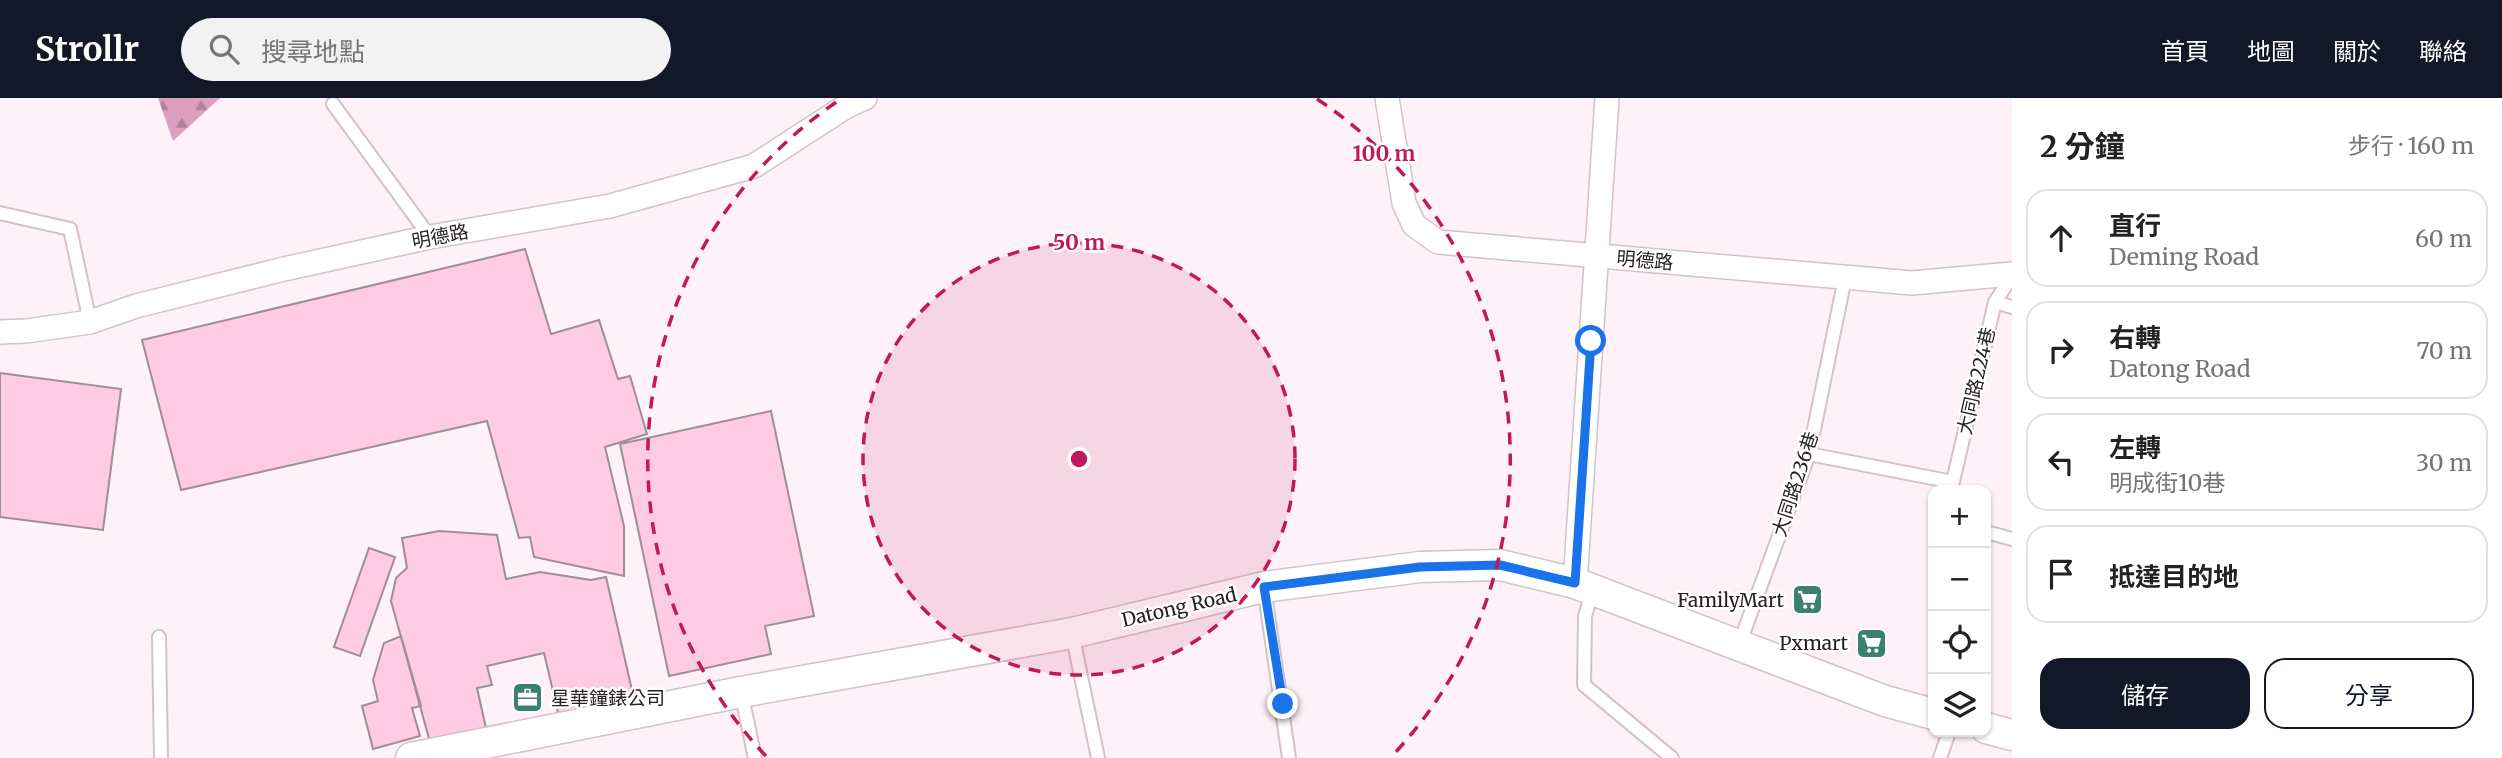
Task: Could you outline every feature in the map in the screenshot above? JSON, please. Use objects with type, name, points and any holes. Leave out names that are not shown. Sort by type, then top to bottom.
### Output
[{"type":"street","name":"明德路","points":[[0,332],[90,322],[136,306],[284,269],[430,237],[611,206],[754,166],[845,107],[864,98]]},
{"type":"street","name":"明德路","points":[[1387,98],[1404,203],[1414,225],[1438,242],[1912,283],[2012,275]]},
{"type":"street","points":[[1584,587],[1597,255],[1607,98]]},
{"type":"street","name":"Datong Road","points":[[411,758],[517,743],[741,692],[1072,633],[1264,587],[1420,567],[1500,565],[1584,587],[1885,701],[1928,713]]},
{"type":"street","points":[[1991,730],[2012,736]]},
{"type":"lane","points":[[333,104],[430,237]]},
{"type":"lane","points":[[0,213],[70,229],[90,322]]},
{"type":"lane","name":"大同路224巷","points":[[1952,485],[1994,302],[2012,275]]},
{"type":"lane","name":"大同路236巷","points":[[1739,646],[1809,454],[1845,278]]},
{"type":"lane","points":[[1994,302],[2012,307]]},
{"type":"lane","points":[[1809,454],[1948,485]]},
{"type":"lane","points":[[1991,533],[2012,539]]},
{"type":"lane","points":[[1264,587],[1289,758]]},
{"type":"lane","points":[[1584,587],[1584,685],[1672,758]]},
{"type":"lane","points":[[1072,633],[1098,758]]},
{"type":"lane","points":[[159,637],[162,758]]},
{"type":"lane","points":[[741,692],[755,758]]},
{"type":"lane","points":[[1940,758],[1946,737]]},
{"type":"green space","points":[[158,98],[220,98],[173,141]]},
{"type":"building","points":[[525,249],[551,334],[599,320],[618,379],[630,376],[647,434],[605,447],[624,526],[624,576],[534,557],[530,537],[519,538],[487,421],[181,490],[142,340]]},
{"type":"building","points":[[0,373],[121,389],[103,530],[0,517]]},
{"type":"building","points":[[771,411],[814,616],[765,626],[771,654],[669,676],[620,444]]},
{"type":"building","points":[[439,531],[497,535],[506,579],[540,572],[591,580],[606,577],[635,703],[560,721],[544,653],[487,666],[492,685],[477,688],[486,728],[430,742],[391,601],[396,578],[407,568],[402,538]]},
{"type":"building","points":[[369,548],[395,557],[360,656],[334,647]]},
{"type":"building","points":[[401,636],[421,706],[412,708],[420,736],[373,749],[362,706],[378,701],[373,680],[384,643]]},
{"type":"place","name":"FamilyMart","points":[[1807,600]]},
{"type":"place","name":"Pxmart","points":[[1871,643]]},
{"type":"place","name":"星華鐘錶公司","points":[[528,698]]},
{"type":"route","points":[[1283,704],[1264,587],[1420,567],[1500,565],[1575,583],[1591,341]]}]
